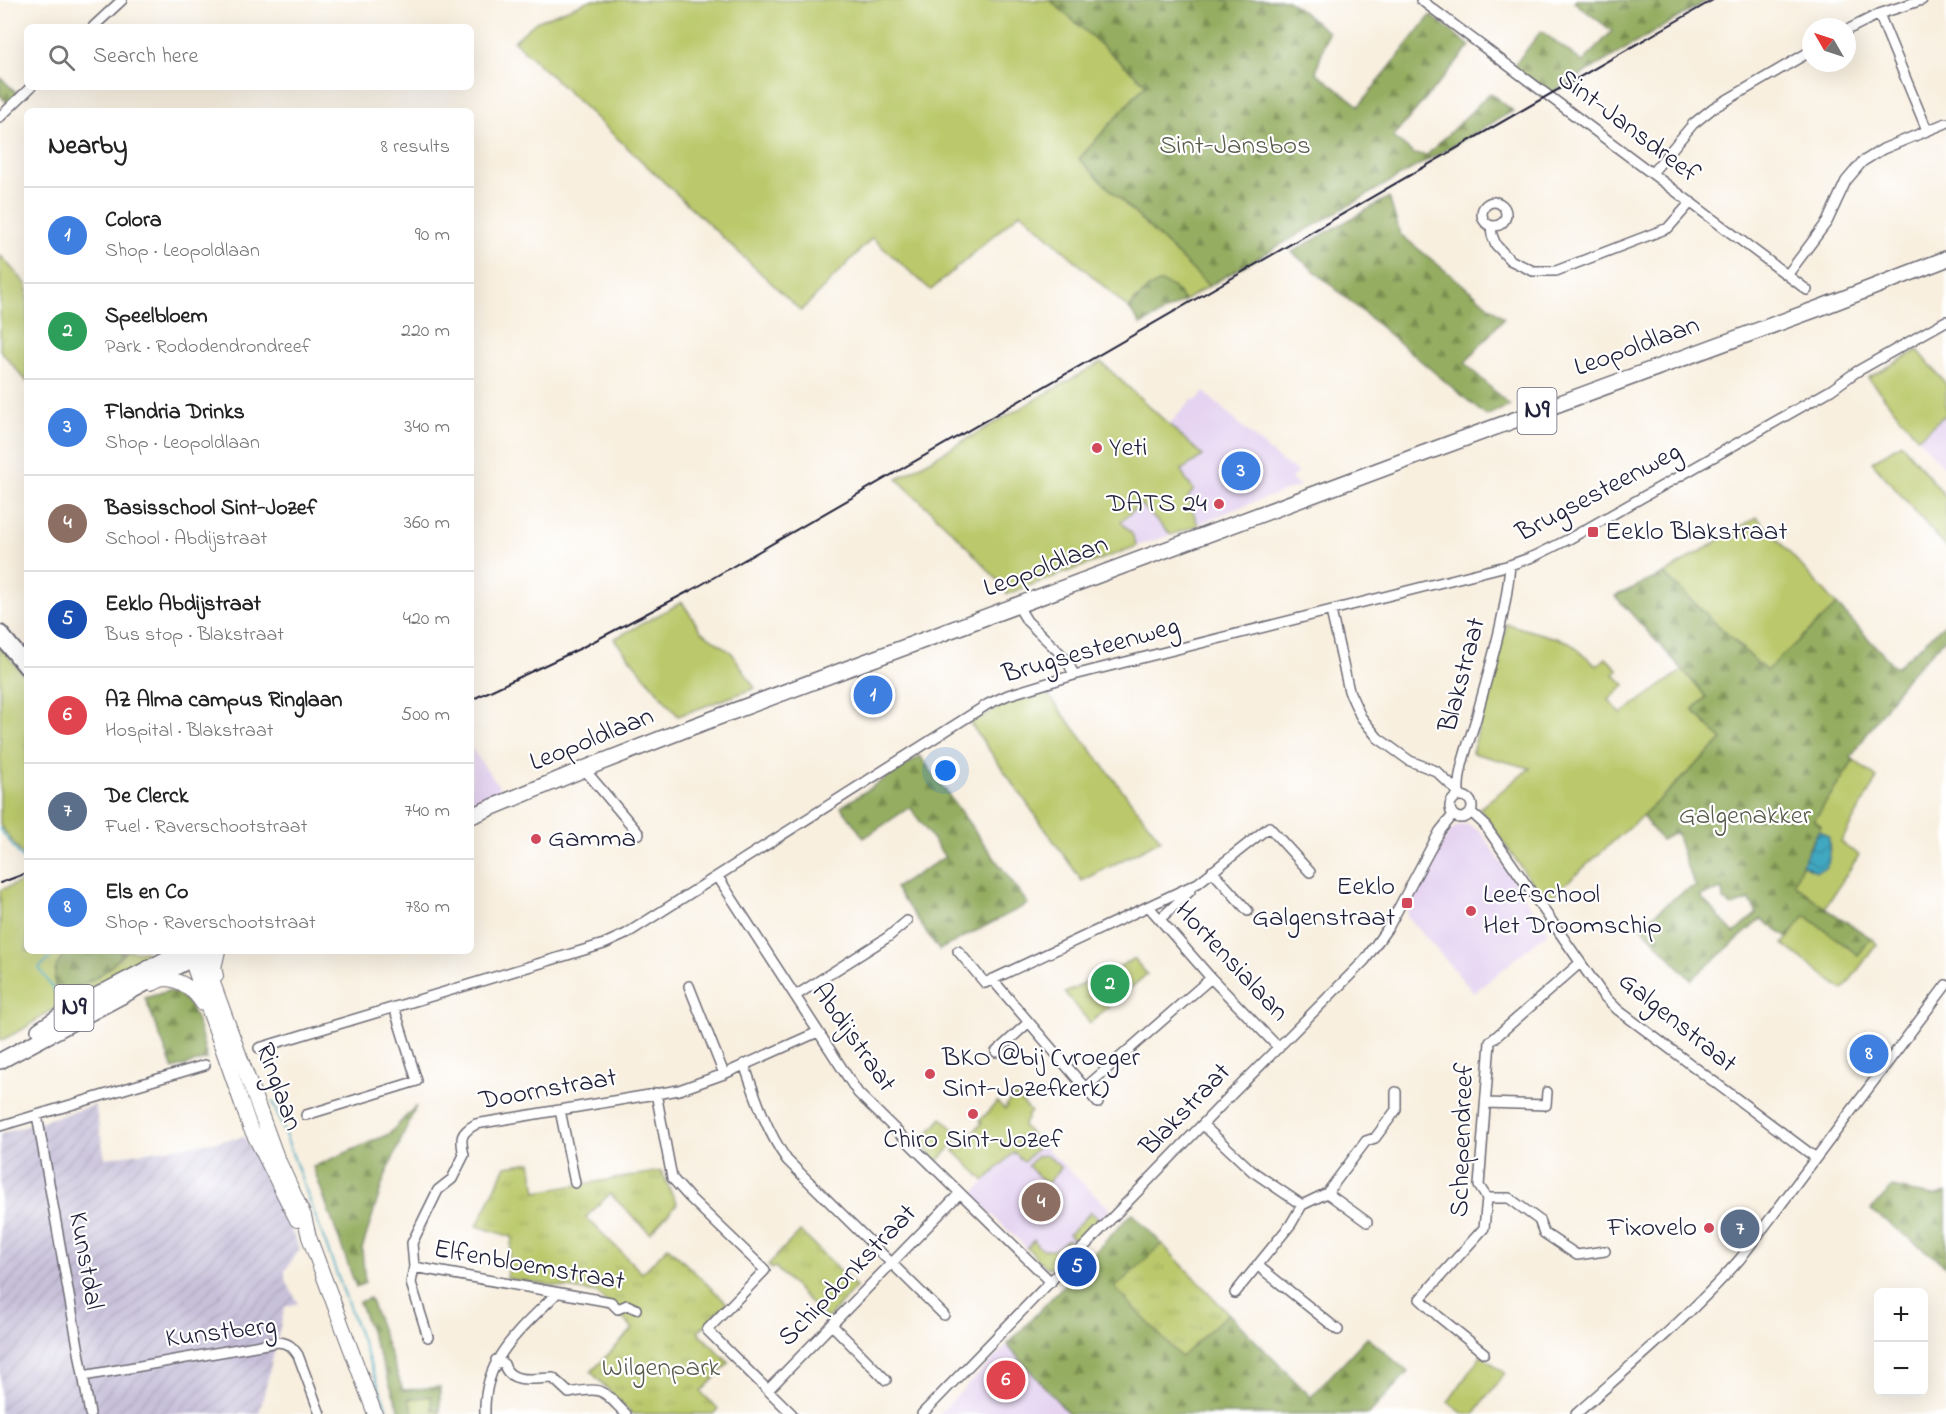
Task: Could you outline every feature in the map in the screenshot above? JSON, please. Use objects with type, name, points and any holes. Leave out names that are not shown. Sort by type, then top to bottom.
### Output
[{"type":"highway","points":[[0,622],[24,649]]},
{"type":"highway","points":[[0,634],[24,663]]},
{"type":"main road","name":"Leopoldlaan","points":[[474,815],[584,769],[1444,445],[1822,307],[1946,259]]},
{"type":"main road","points":[[151,967],[155,954]]},
{"type":"main road","name":"N9","points":[[0,1053],[66,1012],[151,967],[192,954]]},
{"type":"main road","name":"N9","points":[[0,1061],[143,985],[193,954]]},
{"type":"main road","name":"Ringlaan","points":[[195,954],[211,1019],[255,1139],[295,1216],[309,1237]]},
{"type":"main road","name":"Ringlaan","points":[[196,954],[216,990],[276,1155],[304,1216],[309,1237],[375,1414]]},
{"type":"main road","points":[[216,990],[214,968],[217,954]]},
{"type":"main road","points":[[143,985],[166,979],[185,985],[195,992],[211,1019]]},
{"type":"street","points":[[96,24],[122,0]]},
{"type":"street","name":"Sint-Jansdreef","points":[[1421,0],[1807,290]]},
{"type":"street","points":[[1856,26],[1879,14],[1922,0]]},
{"type":"street","points":[[1879,14],[1927,130]]},
{"type":"street","points":[[1652,173],[1693,124],[1713,108],[1802,56]]},
{"type":"street","points":[[0,117],[28,90]]},
{"type":"street","points":[[1788,274],[1827,222],[1846,181],[1862,162],[1883,149],[1946,123]]},
{"type":"street","points":[[1491,226],[1496,245],[1510,260],[1533,271],[1556,271],[1668,228],[1690,202]]},
{"type":"street","name":"Brugsesteenweg","points":[[260,1048],[604,944],[626,934],[988,704],[1008,694],[1074,675],[1510,565],[1534,556],[1569,539],[1831,390],[1856,372],[1946,321]]},
{"type":"street","name":"Blakstraat","points":[[1459,794],[1463,763],[1509,587],[1510,565]]},
{"type":"street","points":[[1018,606],[1027,621],[1067,660],[1074,675]]},
{"type":"street","points":[[1331,610],[1349,691],[1361,717],[1378,738],[1410,761],[1436,771],[1459,794],[1470,800],[1471,812],[1466,818],[1461,819],[1450,812],[1450,804],[1459,794]]},
{"type":"street","points":[[584,769],[639,834]]},
{"type":"street","name":"Galgenstraat","points":[[1471,812],[1484,824],[1603,995],[1618,1010],[1816,1158]]},
{"type":"street","name":"Blakstraat","points":[[922,1414],[1365,960],[1389,926],[1440,831],[1453,815]]},
{"type":"street","points":[[1160,919],[1198,883],[1269,827],[1310,872]]},
{"type":"street","points":[[1212,872],[1248,911]]},
{"type":"street","name":"Abdijstraat","points":[[718,877],[858,1093],[1051,1282]]},
{"type":"street","points":[[958,951],[986,983],[1198,883]]},
{"type":"street","name":"Hortensialaan","points":[[1149,907],[1211,978],[1279,1047]]},
{"type":"street","points":[[795,996],[888,937],[907,921]]},
{"type":"street","name":"Schependreef","points":[[1484,1353],[1420,1299],[1484,1228],[1487,1198],[1479,1186],[1490,1042],[1580,963]]},
{"type":"street","points":[[1086,1087],[1211,978]]},
{"type":"street","points":[[992,979],[1098,1102]]},
{"type":"street","points":[[1576,1414],[1709,1295],[1740,1259],[1946,984]]},
{"type":"street","points":[[689,986],[724,1074]]},
{"type":"street","points":[[306,1115],[417,1081],[394,1007]]},
{"type":"street","points":[[996,1052],[1029,1022]]},
{"type":"street","name":"Doornstraat","points":[[428,1337],[411,1283],[414,1267],[411,1243],[438,1190],[452,1179],[464,1155],[462,1135],[465,1130],[476,1124],[679,1090],[724,1074],[818,1032]]},
{"type":"street","points":[[744,1064],[765,1124],[787,1160],[944,1315]]},
{"type":"street","points":[[0,1126],[206,1065]]},
{"type":"street","points":[[1235,1293],[1291,1224],[1302,1205],[1327,1193],[1366,1141],[1375,1138],[1396,1110],[1396,1092]]},
{"type":"street","points":[[1486,1103],[1546,1105],[1547,1092]]},
{"type":"street","points":[[656,1093],[672,1178],[765,1270],[707,1330],[792,1414]]},
{"type":"street","points":[[560,1110],[575,1183]]},
{"type":"street","name":"Kunstdal","points":[[37,1116],[90,1414]]},
{"type":"street","points":[[1203,1125],[1252,1171],[1302,1205]]},
{"type":"street","name":"Schipdonkstraat","points":[[768,1390],[960,1193]]},
{"type":"street","points":[[1327,1193],[1367,1222]]},
{"type":"street","points":[[1487,1198],[1509,1198],[1539,1220],[1544,1233],[1577,1255],[1605,1251]]},
{"type":"street","points":[[1257,1265],[1338,1330]]},
{"type":"street","name":"Elfenbloemstraat","points":[[414,1267],[611,1302],[618,1309],[627,1305],[636,1309]]},
{"type":"street","points":[[485,1414],[489,1377],[496,1360],[557,1293]]},
{"type":"street","points":[[832,1324],[886,1380]]},
{"type":"street","name":"Kunstberg","points":[[83,1376],[278,1342],[286,1343],[298,1355],[320,1414]]},
{"type":"street","points":[[496,1360],[504,1364],[506,1371],[512,1377],[520,1379],[553,1378],[569,1393],[591,1388],[602,1390],[626,1414]]},
{"type":"shaded area","name":"Yeti","points":[[1101,362],[1169,424],[1193,399],[1196,401],[1204,392],[1277,458],[1298,472],[1291,479],[1300,486],[1137,546],[1132,534],[1007,455]]},
{"type":"shaded area","points":[[1946,414],[1946,469],[1918,438]]},
{"type":"shaded area","points":[[474,752],[501,789],[474,802]]},
{"type":"shaded area","name":"Leefschool Het Droomschip","points":[[1467,824],[1480,831],[1548,932],[1474,993],[1406,914],[1448,834],[1457,826]]},
{"type":"shaded area","points":[[95,1105],[105,1158],[245,1137],[300,1249],[285,1270],[285,1279],[298,1303],[285,1307],[259,1414],[0,1414],[0,1134]]},
{"type":"shaded area","points":[[1031,1134],[1110,1209],[1055,1267],[1047,1268],[972,1195]]},
{"type":"shaded area","points":[[1007,1345],[1069,1414],[939,1414]]},
{"type":"green space","points":[[590,0],[1050,0],[1146,84],[1079,159],[1209,286],[1184,301],[1177,291],[1137,298],[1129,309],[1021,212],[931,290],[872,238],[801,311],[514,41],[536,22]]},
{"type":"green space","name":"Sint-Jansbos","points":[[1050,0],[1288,0],[1328,32],[1316,72],[1359,106],[1431,15],[1470,46],[1393,137],[1414,154],[1427,155],[1490,93],[1513,111],[1209,286],[1079,159],[1146,84]]},
{"type":"green space","points":[[1576,0],[1708,0],[1549,94],[1513,67],[1541,31],[1583,62],[1612,31],[1574,2]]},
{"type":"green space","points":[[0,77],[18,94],[8,104],[0,95]]},
{"type":"green space","name":"Sint-Jansbos","points":[[1389,197],[1400,234],[1504,318],[1465,363],[1510,406],[1486,416],[1292,252]]},
{"type":"green space","points":[[0,255],[24,282],[24,378],[0,350]]},
{"type":"green space","points":[[1161,282],[1173,287],[1184,301],[1141,325],[1129,309],[1148,288]]},
{"type":"green space","points":[[1918,350],[1946,384],[1946,414],[1918,438],[1868,378]]},
{"type":"green space","points":[[1101,362],[1203,456],[1181,470],[1194,490],[1188,497],[1198,525],[1171,535],[1140,504],[1121,522],[1132,534],[1137,546],[1007,594],[1002,585],[957,536],[897,479]]},
{"type":"green space","points":[[1901,443],[1946,497],[1946,547],[1872,462]]},
{"type":"green space","points":[[1757,517],[1837,605],[1766,671],[1664,574]]},
{"type":"green space","name":"Galgenakker","points":[[1664,574],[1766,671],[1837,605],[1896,668],[1946,623],[1946,638],[1905,679],[1851,757],[1854,760],[1814,820],[1821,826],[1794,884],[1825,908],[1871,938],[1858,955],[1805,915],[1788,938],[1761,919],[1691,980],[1641,926],[1674,898],[1696,886],[1686,865],[1676,832],[1661,840],[1642,816],[1722,740],[1693,710],[1706,697],[1615,596]],"holes":[[[1722,889],[1723,900],[1732,906],[1749,900],[1757,913],[1734,933],[1700,896]]]},
{"type":"green space","points":[[682,602],[701,631],[732,653],[755,688],[678,716],[614,639]]},
{"type":"green space","points":[[1507,624],[1569,642],[1597,666],[1606,658],[1618,670],[1614,674],[1625,685],[1609,700],[1621,714],[1683,670],[1706,697],[1693,710],[1722,740],[1642,816],[1545,902],[1480,808],[1530,768],[1472,753]]},
{"type":"green space","points":[[0,646],[24,675],[24,857],[0,825]]},
{"type":"green space","points":[[1046,692],[1161,840],[1082,881],[970,723],[1014,699]]},
{"type":"green space","points":[[920,756],[1028,904],[939,950],[895,888],[945,857],[910,807],[864,838],[841,807]]},
{"type":"green space","points":[[1854,760],[1877,778],[1841,842],[1859,855],[1825,908],[1794,884],[1802,864],[1808,868],[1829,861],[1828,839],[1819,830],[1821,826],[1814,820]]},
{"type":"green space","points":[[24,881],[24,954],[146,954],[145,959],[124,972],[81,991],[23,1029],[0,1041],[0,890]]},
{"type":"green space","points":[[1805,915],[1858,955],[1871,938],[1877,944],[1843,990],[1783,944]]},
{"type":"green space","points":[[65,954],[123,954],[95,979],[76,987],[65,988],[55,987],[54,976]]},
{"type":"green space","points":[[1134,959],[1147,974],[1090,1023],[1065,993]]},
{"type":"green space","points":[[168,991],[178,995],[191,1009],[196,1018],[207,1059],[173,1069],[145,998]]},
{"type":"green space","points":[[1015,1095],[1031,1112],[1023,1126],[1041,1144],[1024,1162],[1014,1152],[985,1181],[954,1151],[982,1123],[980,1121],[997,1102],[1005,1109]]},
{"type":"green space","points":[[416,1106],[384,1179],[362,1249],[365,1283],[356,1287],[313,1167],[389,1134]]},
{"type":"green space","points":[[942,1118],[961,1136],[938,1161],[919,1143]]},
{"type":"green space","points":[[1047,1155],[1061,1168],[1047,1184],[1028,1166],[1037,1156]]},
{"type":"green space","name":"Wilgenpark","points":[[531,1162],[536,1192],[661,1171],[677,1204],[650,1233],[610,1194],[586,1217],[642,1273],[668,1247],[727,1303],[698,1332],[729,1363],[701,1392],[718,1409],[713,1414],[632,1414],[591,1372],[633,1329],[597,1293],[507,1278],[512,1237],[477,1226],[506,1166]]},
{"type":"green space","points":[[1892,1187],[1933,1196],[1946,1192],[1946,1266],[1871,1210]]},
{"type":"green space","points":[[1091,1212],[1100,1220],[1078,1243],[1069,1234]]},
{"type":"green space","points":[[1132,1213],[1162,1244],[1115,1288],[1181,1357],[1228,1313],[1311,1397],[1367,1337],[1408,1372],[1369,1414],[1069,1414],[1007,1345]]},
{"type":"green space","points":[[800,1231],[856,1287],[827,1319],[775,1267],[772,1269],[768,1265]]},
{"type":"green space","points":[[1068,1239],[1075,1246],[1055,1267],[1047,1268],[1027,1248],[1034,1240],[1042,1249],[1054,1250]]},
{"type":"green space","points":[[1162,1244],[1228,1313],[1181,1357],[1115,1288]]},
{"type":"green space","points":[[370,1298],[403,1390],[440,1387],[440,1410],[432,1410],[431,1396],[408,1399],[414,1414],[401,1414],[359,1302]]},
{"type":"green space","points":[[1481,1355],[1505,1373],[1474,1414],[1464,1414],[1448,1402]]},
{"type":"green space","points":[[432,1396],[432,1410],[440,1410],[440,1414],[414,1414],[408,1399]]},
{"type":"water","points":[[1819,830],[1829,837],[1829,861],[1826,868],[1816,871],[1802,864]]},
{"type":"waterway","points":[[0,829],[24,861]]},
{"type":"waterway","points":[[54,954],[39,968],[61,1001]]},
{"type":"waterway","points":[[273,1102],[389,1414]]},
{"type":"railway","points":[[474,699],[579,649],[699,586],[1713,0]]},
{"type":"railway","points":[[0,883],[24,874]]},
{"type":"place","name":"Yeti","points":[[1097,448]]},
{"type":"place","name":"Flandria Drinks","points":[[1241,471]]},
{"type":"place","name":"DATS 24","points":[[1219,504]]},
{"type":"place","name":"Eeklo Blakstraat","points":[[1593,532]]},
{"type":"place","name":"Colora","points":[[873,695]]},
{"type":"place","name":"Gamma","points":[[536,839]]},
{"type":"place","name":"Eeklo Galgenstraat","points":[[1407,903]]},
{"type":"place","name":"Leefschool Het Droomschip","points":[[1471,911]]},
{"type":"place","name":"Speelbloem","points":[[1110,984]]},
{"type":"place","name":"Els en Co","points":[[1869,1054]]},
{"type":"place","name":"BKO @bij (vroeger Sint-Jozefkerk)","points":[[930,1074]]},
{"type":"place","name":"Chiro Sint-Jozef","points":[[973,1114]]},
{"type":"place","name":"Basisschool Sint-Jozef","points":[[1041,1202]]},
{"type":"place","name":"Fixovelo","points":[[1709,1228]]},
{"type":"place","name":"De Clerck","points":[[1740,1229]]},
{"type":"place","name":"Eeklo Abdijstraat","points":[[1077,1267]]},
{"type":"place","name":"AZ Alma campus Ringlaan","points":[[1006,1380]]}]
